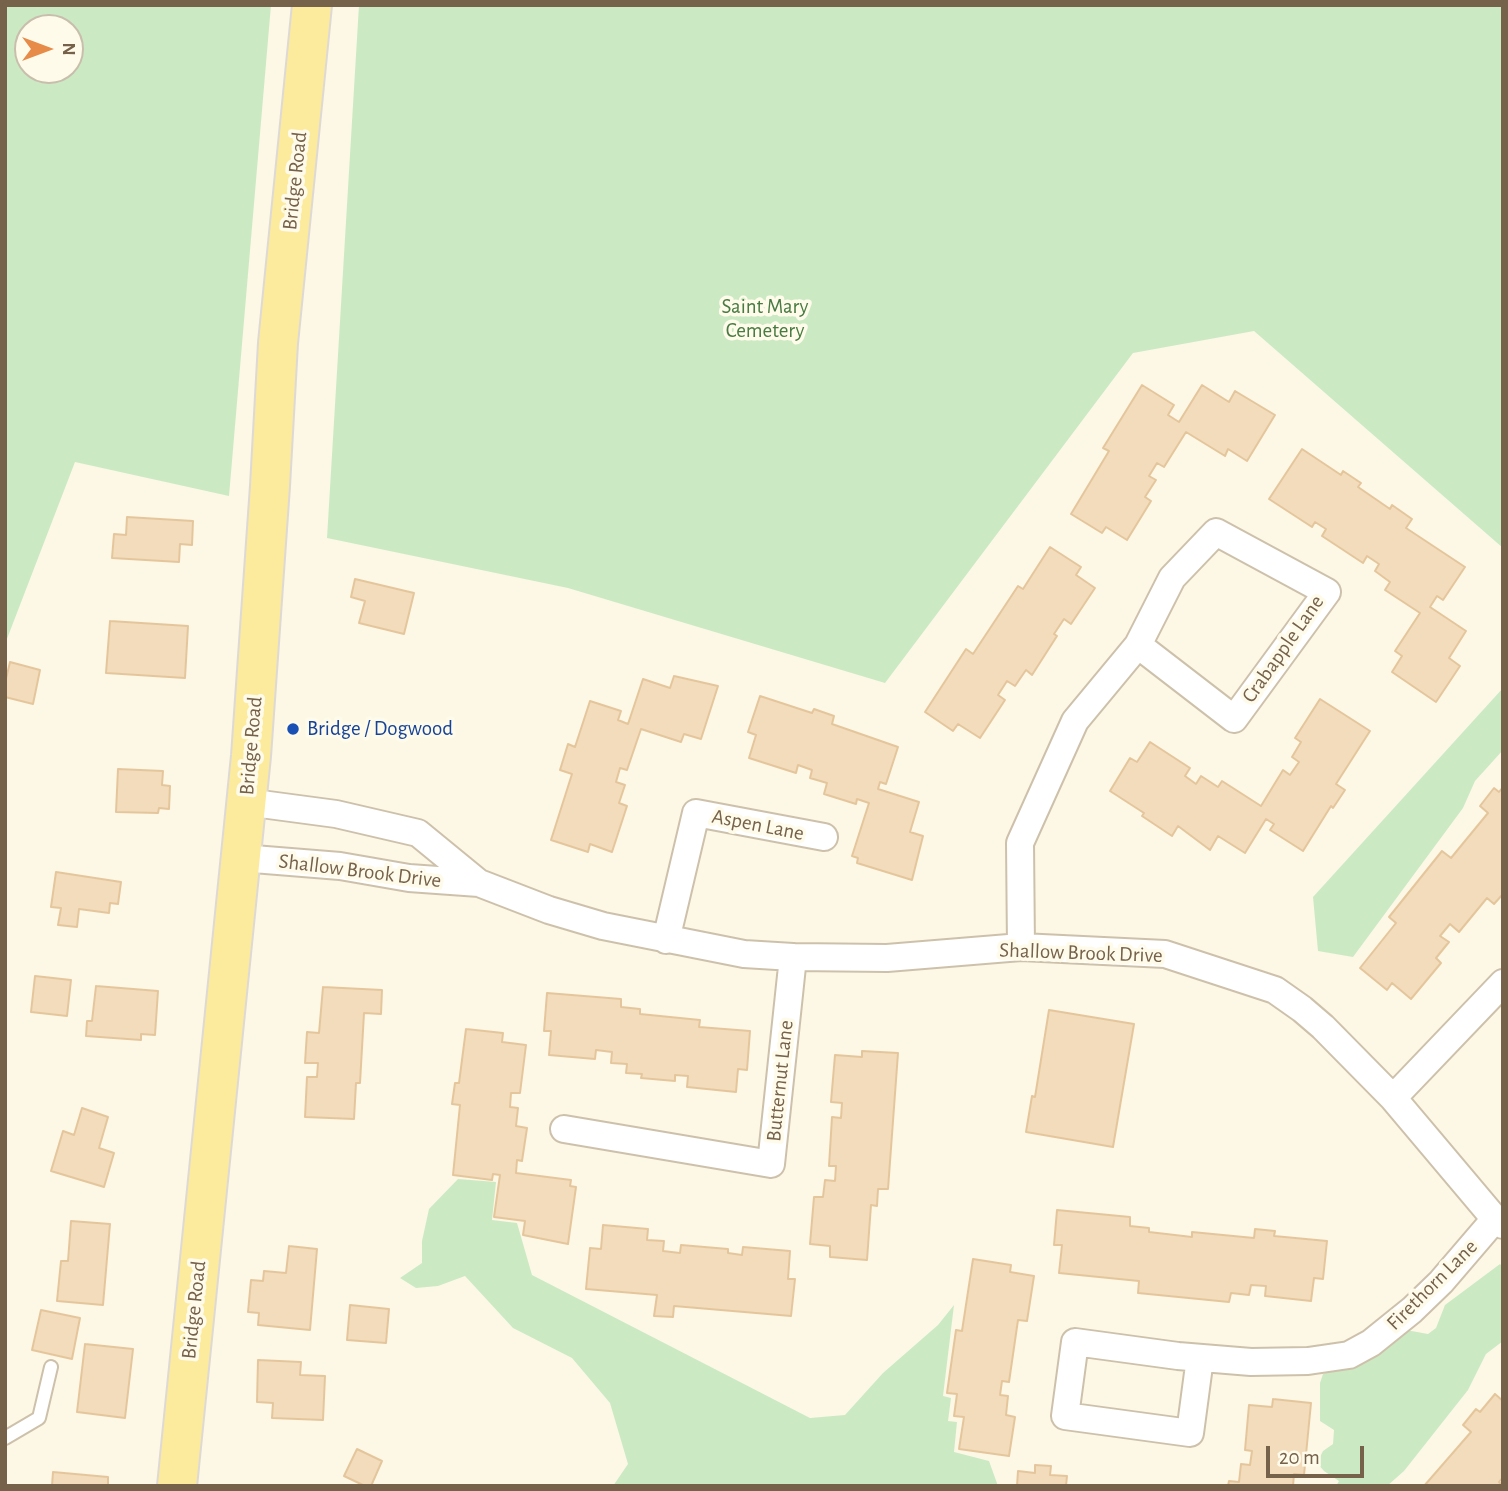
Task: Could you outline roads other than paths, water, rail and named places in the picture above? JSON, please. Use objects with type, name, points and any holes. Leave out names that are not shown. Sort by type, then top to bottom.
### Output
[{"type":"main road","name":"Bridge Road","points":[[177,1486],[241,858],[269,500],[278,342],[312,5]]},
{"type":"street","name":"Crabapple Lane","points":[[1021,947],[1020,843],[1075,721],[1138,645],[1172,578],[1216,532],[1326,592],[1234,719],[1138,645]]},
{"type":"street","name":"Shallow Brook Drive","points":[[246,802],[335,814],[418,833],[479,883]]},
{"type":"street","name":"Aspen Lane","points":[[666,940],[696,813],[824,837]]},
{"type":"street","name":"Shallow Brook Drive","points":[[241,858],[340,866],[410,878],[479,883],[549,910],[603,926],[744,954],[887,958],[1021,947],[1165,954],[1275,990],[1323,1027],[1394,1098],[1499,1222]]},
{"type":"street","name":"Butternut Lane","points":[[564,1129],[771,1164],[793,957]]},
{"type":"street","points":[[1394,1098],[1503,983]]},
{"type":"street","name":"Firethorn Lane","points":[[1200,1358],[1190,1433],[1065,1416],[1075,1342],[1200,1358],[1287,1362],[1349,1355],[1371,1343],[1412,1310],[1499,1222]]},
{"type":"lane","points":[[5,1438],[39,1418],[51,1367]]},
{"type":"place","name":"Bridge / Dogwood","points":[[293,729]]},
{"type":"park label","name":"Saint Mary Cemetery","points":[[765,319]]}]
